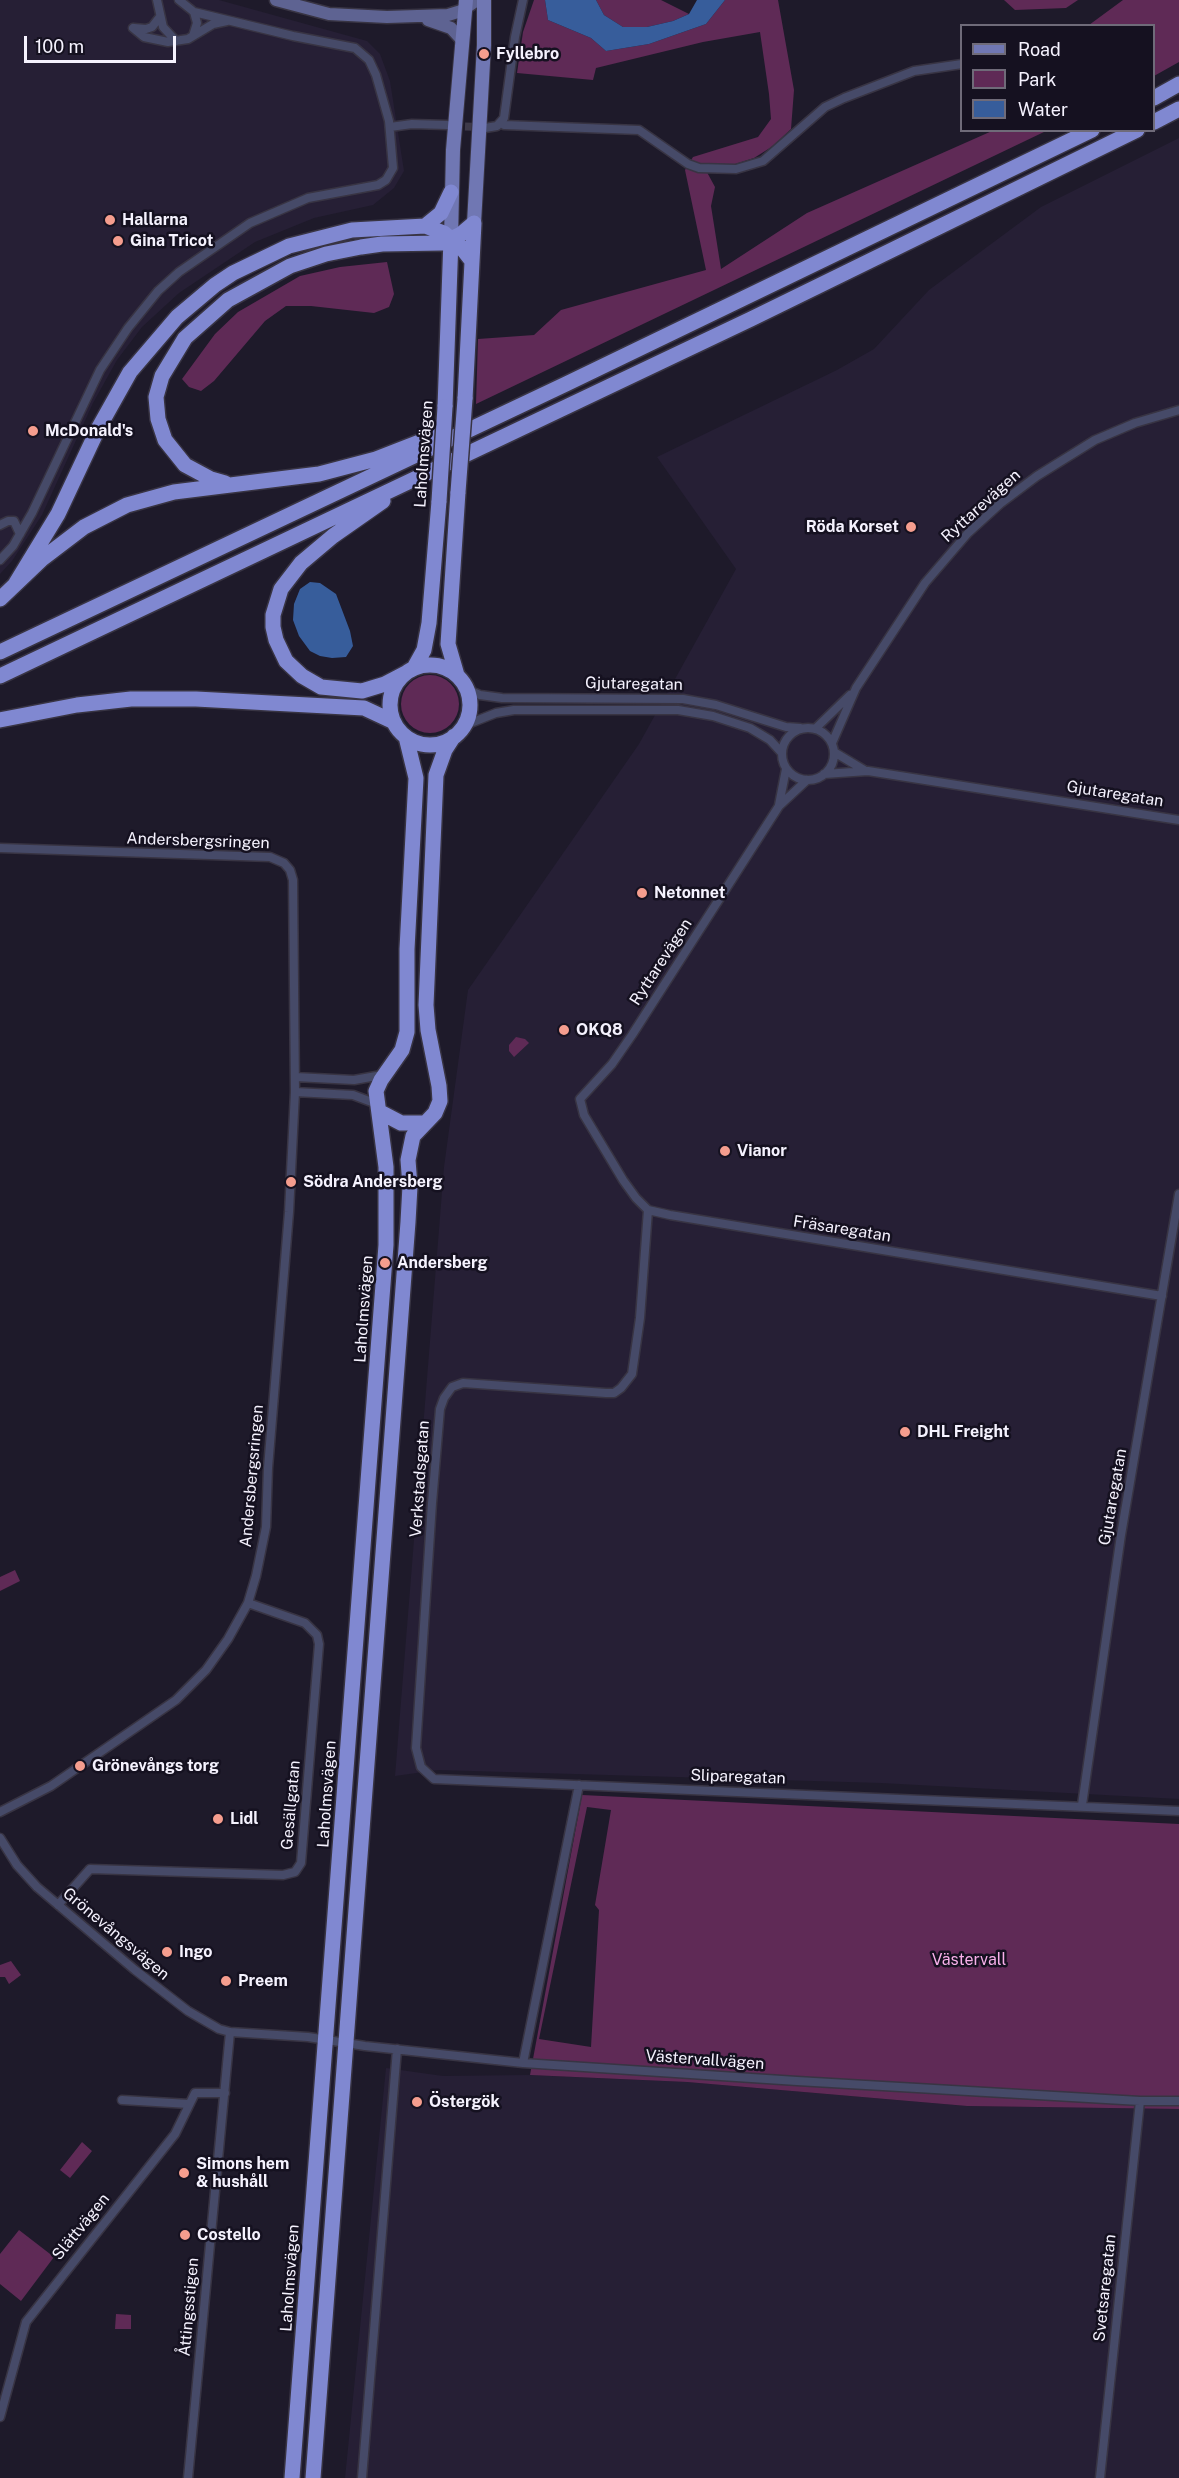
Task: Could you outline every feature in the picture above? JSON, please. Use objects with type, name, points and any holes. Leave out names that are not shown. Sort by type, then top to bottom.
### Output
[{"type":"highway","points":[[1155,97],[1179,84]]},
{"type":"highway","points":[[1155,121],[1179,109]]},
{"type":"highway","points":[[0,652],[566,384],[1088,132]]},
{"type":"highway","points":[[0,676],[751,319],[1133,132]]},
{"type":"highway","points":[[425,226],[441,213],[451,192]]},
{"type":"highway","points":[[233,485],[211,480],[185,465],[170,447],[162,431],[156,405],[158,386],[177,349],[195,329],[228,300],[290,266],[326,254],[382,244],[437,245],[451,239],[474,223]]},
{"type":"highway","points":[[313,2478],[408,1222],[410,1186],[408,1160],[410,1143],[435,1113],[440,1101],[428,1030],[426,987],[436,775],[442,757],[459,731],[469,707],[466,688],[457,675],[448,644],[465,399],[474,223]]},
{"type":"highway","points":[[16,583],[58,514],[98,429],[130,372],[149,347],[185,309],[233,273],[289,246],[352,230],[425,226],[444,233],[461,247],[472,261]]},
{"type":"highway","name":"Laholmsvägen","points":[[292,2478],[386,1245],[387,1179],[376,1091],[402,1050],[407,1032],[407,949],[416,778],[406,737],[394,722],[390,710],[390,698],[397,681],[410,670],[424,650],[429,623],[445,407],[451,239]]},
{"type":"highway","points":[[422,245],[440,258],[450,271]]},
{"type":"highway","points":[[0,599],[63,542],[104,515],[148,498],[309,476],[376,459],[422,441],[546,385],[566,384]]},
{"type":"highway","points":[[428,471],[316,549],[285,583],[273,615],[276,640],[286,661],[302,676],[321,687],[362,691],[385,684],[410,670],[436,665],[457,675]]},
{"type":"highway","points":[[0,720],[77,705],[131,699],[196,699],[364,708],[394,722]]},
{"type":"highway","points":[[406,737],[430,744],[443,742],[459,731]]},
{"type":"highway","points":[[379,1108],[400,1124],[425,1123]]},
{"type":"main road","points":[[474,223],[484,45],[484,0]]},
{"type":"main road","points":[[466,2],[484,45]]},
{"type":"main road","name":"Laholmsvägen","points":[[451,239],[456,97],[466,2]]},
{"type":"street","points":[[158,0],[159,18],[167,34],[176,41]]},
{"type":"street","points":[[0,560],[9,552],[20,534],[100,370],[153,295],[179,272],[250,223],[308,198],[378,185],[386,180],[394,164],[390,127],[376,75],[369,60],[355,48],[293,36],[194,12],[178,0]]},
{"type":"street","points":[[276,0],[329,14],[412,17],[448,15],[466,2]]},
{"type":"street","points":[[485,128],[501,123],[505,110],[515,37],[523,0]]},
{"type":"street","points":[[193,36],[197,23],[194,12]]},
{"type":"street","points":[[412,17],[452,28],[462,40]]},
{"type":"street","points":[[159,18],[152,27],[133,28],[152,40],[176,41],[193,36],[213,24],[230,20]]},
{"type":"street","points":[[501,123],[504,125],[639,130],[688,164],[699,168],[736,169],[754,164],[774,154],[814,116],[844,98],[914,71],[960,64]]},
{"type":"street","points":[[390,127],[412,124],[447,125]]},
{"type":"street","name":"Ryttarevägen","points":[[816,728],[856,688],[925,583],[968,533],[1001,503],[1037,476],[1095,441],[1135,423],[1179,410]]},
{"type":"street","points":[[0,525],[14,521],[20,534]]},
{"type":"street","name":"Gjutaregatan","points":[[466,688],[480,695],[502,698],[683,699],[716,705],[786,727],[800,728]]},
{"type":"street","name":"Ryttarevägen","points":[[648,1210],[623,1180],[584,1115],[580,1099],[612,1064],[632,1035],[779,806],[807,780],[824,774],[830,768],[833,748],[856,688]]},
{"type":"street","name":"Gjutaregatan","points":[[459,731],[496,712],[514,710],[678,710],[713,716],[750,728],[770,740],[782,752]]},
{"type":"street","points":[[782,752],[787,737],[800,728],[816,728],[823,732],[833,748]]},
{"type":"street","name":"Gjutaregatan","points":[[833,748],[867,771]]},
{"type":"street","name":"Ryttarevägen","points":[[779,806],[786,769],[782,752]]},
{"type":"street","points":[[786,769],[799,778],[807,780]]},
{"type":"street","name":"Gjutaregatan","points":[[824,774],[867,771],[1179,820]]},
{"type":"street","name":"Andersbergsringen","points":[[0,848],[270,857],[284,863],[290,870],[293,880],[295,1077],[289,1212],[268,1468],[266,1527],[248,1603],[228,1640],[206,1670],[176,1700],[51,1786],[0,1812]]},
{"type":"street","points":[[295,1077],[354,1080],[386,1074]]},
{"type":"street","points":[[295,1092],[353,1095],[379,1108]]},
{"type":"street","name":"Gjutaregatan","points":[[1082,1805],[1121,1534],[1179,1194]]},
{"type":"street","name":"Fräsaregatan","points":[[648,1210],[749,1229],[1162,1296]]},
{"type":"street","name":"Verkstadsgatan","points":[[579,1785],[434,1779],[421,1767],[416,1748],[440,1409],[447,1392],[464,1383],[606,1393],[614,1393],[621,1388],[632,1374],[640,1318],[648,1210]]},
{"type":"street","name":"Gesällgatan","points":[[58,1905],[90,1869],[284,1875],[295,1872],[301,1863],[319,1644],[317,1635],[305,1623],[248,1603]]},
{"type":"street","points":[[523,2063],[579,1785]]},
{"type":"street","name":"Sliparegatan","points":[[579,1785],[1179,1811]]},
{"type":"street","name":"Grönevångsvägen","points":[[0,1838],[17,1865],[58,1905],[188,2011],[219,2029],[230,2032]]},
{"type":"street","name":"Västervallvägen","points":[[230,2032],[324,2040],[523,2063],[1140,2101],[1179,2101]]},
{"type":"street","name":"Åttingsstigen","points":[[188,2478],[230,2032]]},
{"type":"street","points":[[362,2478],[397,2049]]},
{"type":"street","points":[[122,2100],[189,2104],[195,2093],[225,2093]]},
{"type":"street","name":"Svetsaregatan","points":[[1100,2478],[1140,2101]]},
{"type":"street","name":"Slättvägen","points":[[0,2417],[26,2322],[175,2134],[189,2104]]},
{"type":"shaded area","points":[[0,0],[219,0],[367,41],[380,54],[390,81],[404,171],[394,188],[373,205],[314,218],[255,242],[179,293],[142,327],[117,360],[93,403],[42,515],[12,561],[0,574]]},
{"type":"shaded area","points":[[1179,138],[1179,1799],[881,1783],[438,1770],[395,1776],[444,1167],[468,990],[639,744],[736,569],[657,457],[837,370],[874,349],[929,290],[1041,207]]},
{"type":"shaded area","points":[[386,2068],[443,2076],[530,2075],[687,2082],[967,2106],[1179,2109],[1179,2478],[345,2478]]},
{"type":"green space","points":[[534,0],[545,0],[548,20],[591,38],[606,51],[649,44],[706,24],[725,0],[778,0],[794,90],[791,129],[773,146],[754,158],[732,165],[702,163],[715,187],[711,206],[721,269],[807,213],[990,132],[1044,132],[476,404],[478,339],[534,335],[561,310],[706,270],[685,170],[693,157],[758,137],[771,119],[760,32],[703,42],[596,68],[593,80],[517,73],[523,32]]},
{"type":"green space","points":[[596,0],[661,0],[689,14],[673,21],[647,27],[623,27],[604,15]]},
{"type":"green space","points":[[1004,0],[1078,0],[1066,8],[1015,10]]},
{"type":"green space","points":[[1123,0],[1179,0],[1179,62],[1155,75],[1155,24],[1090,24]]},
{"type":"green space","points":[[387,262],[394,294],[389,307],[374,313],[311,306],[286,306],[265,321],[214,381],[201,391],[189,387],[182,379],[215,334],[238,312],[300,276],[340,267]]},
{"type":"green space","points":[[430,675],[446,680],[454,688],[459,704],[454,720],[446,728],[430,733],[414,728],[406,720],[401,704],[406,688],[414,680]]},
{"type":"green space","points":[[516,1037],[525,1039],[529,1043],[514,1057],[509,1051],[509,1045]]},
{"type":"green space","points":[[15,1570],[20,1581],[0,1591],[0,1577]]},
{"type":"green space","name":"Västervall","points":[[582,1795],[1179,1824],[1179,2109],[967,2106],[687,2082],[530,2075]],"holes":[[[587,1807],[611,1810],[595,1905],[599,1910],[591,2047],[539,2039]]]},
{"type":"green space","points":[[11,1961],[21,1975],[9,1984],[5,1977],[0,1977],[0,1965]]},
{"type":"green space","points":[[82,2142],[92,2151],[70,2178],[60,2170]]},
{"type":"green space","points":[[19,2230],[54,2257],[21,2301],[0,2284],[0,2254]]},
{"type":"green space","points":[[116,2314],[131,2315],[131,2329],[115,2329]]},
{"type":"water","points":[[545,0],[596,0],[604,15],[623,27],[647,27],[673,21],[689,14],[697,0],[725,0],[706,24],[649,44],[606,51],[591,38],[548,20]]},
{"type":"water","points":[[310,582],[320,583],[336,594],[350,631],[353,646],[346,657],[320,656],[310,651],[299,636],[293,620],[294,604],[300,589]]},
{"type":"tunnel","points":[[453,126],[482,127]]},
{"type":"place","name":"Fyllebro","points":[[484,54]]},
{"type":"place","name":"Hallarna","points":[[110,220]]},
{"type":"place","name":"Gina Tricot","points":[[118,241]]},
{"type":"place","name":"McDonald's","points":[[33,431]]},
{"type":"place","name":"Röda Korset","points":[[911,527]]},
{"type":"place","name":"Netonnet","points":[[642,893]]},
{"type":"place","name":"OKQ8","points":[[564,1030]]},
{"type":"place","name":"Vianor","points":[[725,1151]]},
{"type":"place","name":"Södra Andersberg","points":[[291,1182]]},
{"type":"place","name":"Andersberg","points":[[385,1263]]},
{"type":"place","name":"DHL Freight","points":[[905,1432]]},
{"type":"place","name":"Grönevångs torg","points":[[80,1766]]},
{"type":"place","name":"Lidl","points":[[218,1819]]},
{"type":"place","name":"Ingo","points":[[167,1952]]},
{"type":"place","name":"Preem","points":[[226,1981]]},
{"type":"place","name":"Östergök","points":[[417,2102]]},
{"type":"place","name":"Simons hem & hushåll","points":[[184,2173]]},
{"type":"place","name":"Costello","points":[[185,2235]]}]
